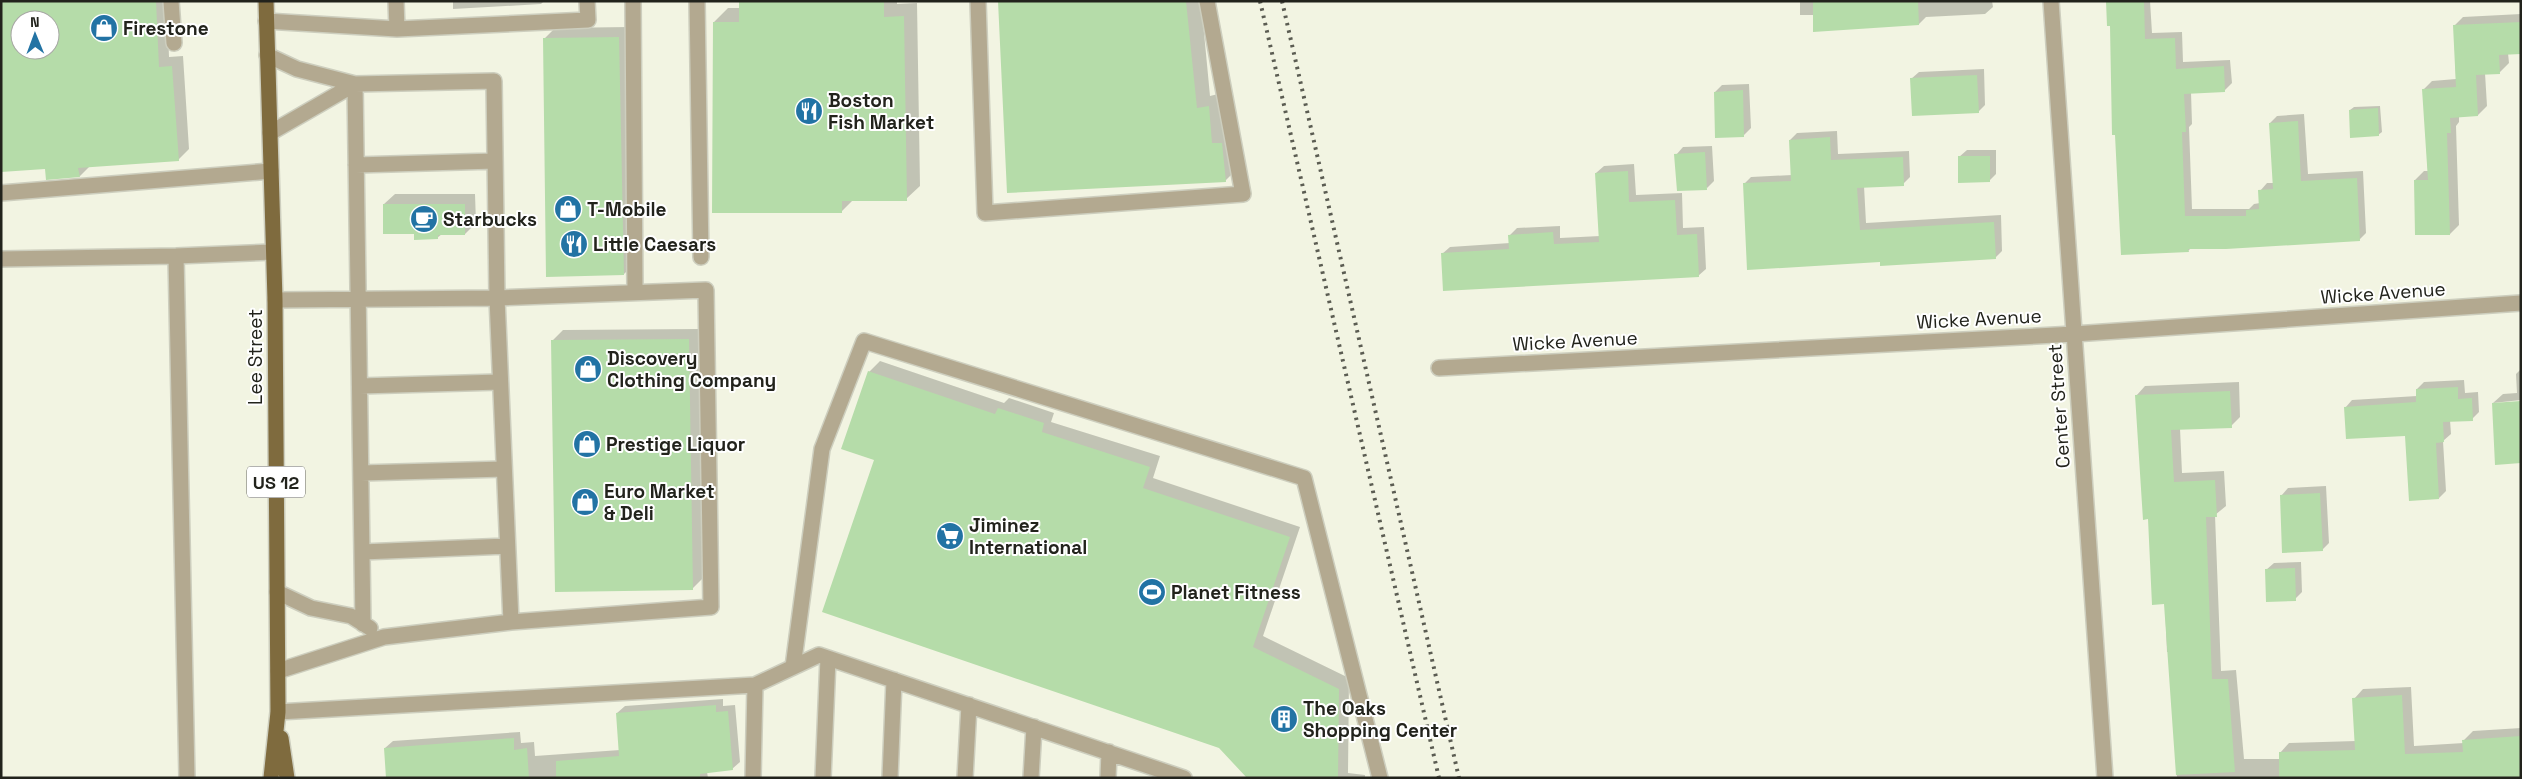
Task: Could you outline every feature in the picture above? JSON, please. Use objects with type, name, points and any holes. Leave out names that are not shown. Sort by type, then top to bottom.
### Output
[{"type":"main road","name":"Lee Street","points":[[266,1],[275,300],[278,672],[278,712],[271,778]]},
{"type":"main road","name":"Lee Street","points":[[278,712],[286,778]]},
{"type":"street","points":[[171,1],[174,43]]},
{"type":"street","points":[[396,1],[397,29]]},
{"type":"street","points":[[266,22],[397,29],[588,20],[587,1]]},
{"type":"street","points":[[633,1],[635,292]]},
{"type":"street","points":[[697,1],[701,256]]},
{"type":"street","points":[[978,1],[985,213],[1243,194],[1207,1]]},
{"type":"street","name":"Center Street","points":[[2051,1],[2105,778]]},
{"type":"street","points":[[267,55],[297,70],[355,84],[494,81],[497,298],[511,622]]},
{"type":"street","points":[[270,133],[355,84]]},
{"type":"street","points":[[355,84],[363,624]]},
{"type":"street","points":[[356,166],[495,161]]},
{"type":"street","points":[[1,193],[271,171]]},
{"type":"street","points":[[1,259],[176,256],[273,252]]},
{"type":"street","points":[[176,256],[187,778]]},
{"type":"street","points":[[275,300],[497,298],[706,290],[711,607],[511,622],[384,637],[278,672]]},
{"type":"street","name":"Wicke Avenue","points":[[1439,368],[2074,334],[2521,303]]},
{"type":"street","points":[[793,667],[822,448],[864,342],[1304,478],[1380,778]]},
{"type":"street","points":[[360,386],[500,382]]},
{"type":"street","points":[[361,473],[504,469]]},
{"type":"street","points":[[362,552],[507,546]]},
{"type":"street","points":[[277,592],[311,608],[351,616],[384,637]]},
{"type":"street","points":[[278,712],[755,685],[819,655],[1179,777]]},
{"type":"street","points":[[823,778],[828,658]]},
{"type":"street","points":[[890,778],[894,680]]},
{"type":"street","points":[[753,778],[755,685]]},
{"type":"street","points":[[965,778],[969,705]]},
{"type":"street","points":[[1031,778],[1034,727]]},
{"type":"street","points":[[1108,778],[1109,752]]},
{"type":"building","points":[[1,1],[156,1],[159,67],[172,66],[179,161],[78,168],[80,177],[46,180],[45,169],[1,172]]},
{"type":"building","name":"Boston Fish Market","points":[[739,1],[884,1],[884,17],[904,16],[907,201],[842,201],[842,213],[712,213],[713,22],[739,22]]},
{"type":"building","points":[[998,1],[1186,1],[1197,108],[1209,106],[1212,143],[1222,143],[1226,182],[1007,193]]},
{"type":"building","points":[[1813,1],[1918,1],[1919,25],[1813,32]]},
{"type":"building","points":[[2106,1],[2144,1],[2145,39],[2175,38],[2176,69],[2224,66],[2225,92],[2184,94],[2186,132],[2182,132],[2185,216],[2246,216],[2246,210],[2259,209],[2258,190],[2273,189],[2269,123],[2298,121],[2301,181],[2357,178],[2360,241],[2226,249],[2188,249],[2189,252],[2121,255],[2115,135],[2112,135],[2110,26],[2107,26]]},
{"type":"building","points":[[2521,22],[2521,54],[2499,55],[2500,74],[2476,75],[2478,116],[2450,118],[2451,133],[2447,133],[2450,235],[2415,235],[2414,180],[2428,180],[2422,89],[2456,87],[2453,25]]},
{"type":"building","points":[[619,37],[624,275],[546,277],[543,38]]},
{"type":"building","points":[[1977,75],[1979,113],[1912,116],[1910,78]]},
{"type":"building","points":[[1743,90],[1744,137],[1715,138],[1714,92]]},
{"type":"building","points":[[2378,108],[2379,136],[2350,138],[2349,110]]},
{"type":"building","points":[[1830,137],[1831,160],[1903,157],[1904,186],[1857,188],[1860,230],[1994,222],[1996,259],[1880,266],[1880,262],[1747,270],[1743,183],[1791,181],[1789,140]]},
{"type":"building","points":[[1705,152],[1707,190],[1677,191],[1674,154]]},
{"type":"building","points":[[1958,156],[1990,156],[1990,182],[1958,183]]},
{"type":"building","points":[[1628,171],[1629,202],[1675,200],[1677,235],[1697,234],[1699,277],[1443,291],[1441,253],[1509,249],[1508,235],[1553,232],[1554,244],[1599,242],[1595,173]]},
{"type":"building","name":"Starbucks","points":[[383,204],[465,204],[465,235],[438,235],[438,239],[414,240],[414,234],[383,234]]},
{"type":"building","points":[[689,339],[693,590],[555,592],[551,340]]},
{"type":"building","points":[[868,371],[995,414],[998,408],[1044,423],[1042,432],[1150,467],[1143,488],[1290,537],[1253,647],[1339,689],[1338,778],[1247,778],[1219,748],[822,612],[874,460],[841,449]]},
{"type":"building","points":[[2458,387],[2458,399],[2472,398],[2473,421],[2443,422],[2444,442],[2436,443],[2439,499],[2409,501],[2405,436],[2346,439],[2344,407],[2416,402],[2416,389]]},
{"type":"building","points":[[2230,391],[2232,428],[2171,430],[2174,482],[2215,480],[2217,517],[2206,517],[2212,679],[2228,679],[2235,772],[2176,775],[2164,604],[2152,605],[2148,519],[2143,520],[2135,395]]},
{"type":"building","points":[[2521,401],[2521,463],[2495,465],[2492,403]]},
{"type":"building","points":[[2320,493],[2323,551],[2282,553],[2280,495]]},
{"type":"building","points":[[2295,568],[2296,601],[2266,602],[2265,569]]},
{"type":"building","points":[[2402,695],[2405,754],[2463,752],[2462,740],[2521,736],[2521,778],[2279,778],[2279,752],[2355,750],[2352,698]]},
{"type":"building","points":[[716,705],[716,712],[728,711],[733,770],[700,774],[700,778],[556,778],[556,761],[619,756],[616,713]]},
{"type":"building","points":[[514,738],[514,750],[527,748],[529,778],[386,778],[384,748]]},
{"type":"railway","points":[[1260,1],[1439,778]]},
{"type":"railway","points":[[1282,1],[1459,778]]},
{"type":"place","name":"Firestone","points":[[104,28]]},
{"type":"place","name":"Boston Fish Market","points":[[809,111]]},
{"type":"place","name":"T-Mobile","points":[[568,209]]},
{"type":"place","name":"Starbucks","points":[[424,219]]},
{"type":"place","name":"Little Caesars","points":[[574,244]]},
{"type":"place","name":"Discovery Clothing Company","points":[[588,369]]},
{"type":"place","name":"Prestige Liquor","points":[[587,444]]},
{"type":"place","name":"Euro Market & Deli","points":[[585,502]]},
{"type":"place","name":"Jiminez International","points":[[950,536]]},
{"type":"place","name":"Planet Fitness","points":[[1152,592]]},
{"type":"place","name":"The Oaks Shopping Center","points":[[1284,719]]}]
